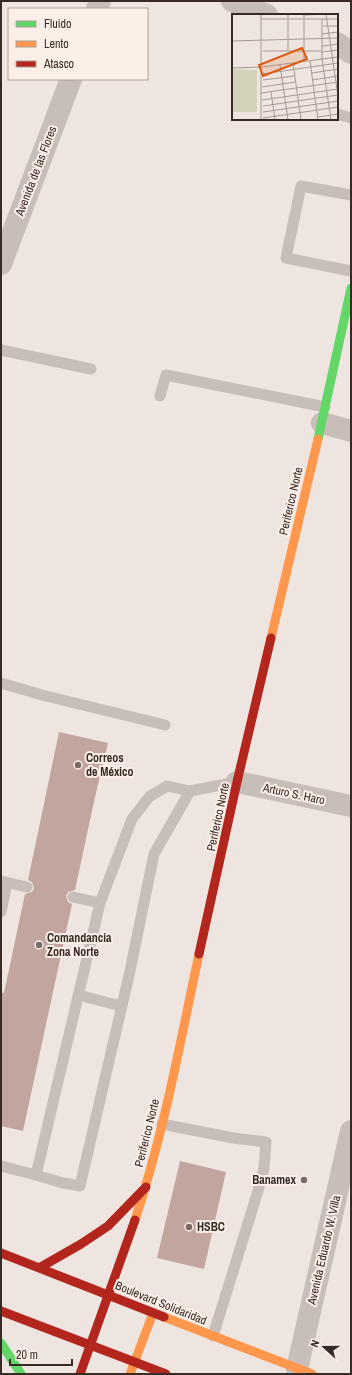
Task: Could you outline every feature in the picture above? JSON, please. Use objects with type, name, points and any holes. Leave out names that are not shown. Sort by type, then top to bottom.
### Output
[{"type":"street","points":[[232,1],[264,14]]},
{"type":"street","points":[[338,40],[351,38]]},
{"type":"street","points":[[338,45],[351,53]]},
{"type":"street","name":"Avenida de las Flores","points":[[1,264],[71,80]]},
{"type":"street","name":"Periferico Norte","points":[[80,1374],[146,1187],[162,1124],[238,782],[324,415],[351,288]]},
{"type":"street","points":[[324,415],[351,431]]},
{"type":"street","name":"Arturo S. Haro","points":[[238,782],[351,806]]},
{"type":"street","name":"Avenida Eduardo W. Villa","points":[[304,1371],[351,1131]]},
{"type":"street","points":[[39,1268],[81,1244],[108,1226],[146,1187]]},
{"type":"street","name":"Boulevard Solidaridad","points":[[2,1256],[39,1268],[304,1371]]},
{"type":"street","points":[[1,1311],[166,1374]]},
{"type":"street","points":[[130,1374],[153,1313]]},
{"type":"street","points":[[1,1343],[21,1374]]},
{"type":"lane","points":[[338,114],[351,118]]},
{"type":"lane","points":[[351,195],[301,186],[286,258],[351,271]]},
{"type":"lane","points":[[1,350],[91,369]]},
{"type":"lane","points":[[160,396],[166,375],[324,415]]},
{"type":"lane","points":[[1,683],[42,695],[165,725]]},
{"type":"lane","points":[[36,1175],[100,903],[132,819],[149,797],[166,786],[190,791],[238,782]]},
{"type":"lane","points":[[1,1166],[63,1183],[80,1186],[154,854],[190,791]]},
{"type":"lane","points":[[1,912],[4,882],[27,887]]},
{"type":"lane","points":[[73,897],[100,903]]},
{"type":"lane","points":[[78,995],[121,1006]]},
{"type":"lane","points":[[162,1124],[233,1138],[266,1142],[264,1168],[258,1191],[213,1336]]},
{"type":"building","name":"Comandancia Zona Norte","points":[[59,732],[108,743],[75,890],[68,892],[66,896],[68,902],[72,904],[23,1131],[1,1126],[1,992],[4,993],[25,894],[32,892],[34,888],[32,882],[28,880]]},
{"type":"building","points":[[180,1161],[226,1172],[204,1269],[157,1258]]},
{"type":"traffic: fast","points":[[318,439],[351,288]]},
{"type":"traffic: fast","points":[[1,1343],[21,1374]]},
{"type":"traffic: slow","points":[[271,638],[318,439]]},
{"type":"traffic: slow","points":[[135,1220],[155,1154],[163,1121],[199,954]]},
{"type":"traffic: slow","points":[[130,1374],[153,1313]]},
{"type":"traffic: slow","points":[[164,1317],[312,1374]]},
{"type":"traffic: jam","points":[[199,954],[271,638]]},
{"type":"traffic: jam","points":[[39,1268],[81,1244],[108,1226],[146,1187]]},
{"type":"traffic: jam","points":[[80,1374],[135,1220]]},
{"type":"traffic: jam","points":[[1,1253],[164,1317]]},
{"type":"traffic: jam","points":[[1,1311],[166,1374]]},
{"type":"place","name":"Correos de México","points":[[78,765]]},
{"type":"place","name":"Comandancia Zona Norte","points":[[39,945]]},
{"type":"place","name":"Banamex","points":[[304,1180]]},
{"type":"place","name":"HSBC","points":[[189,1227]]}]
